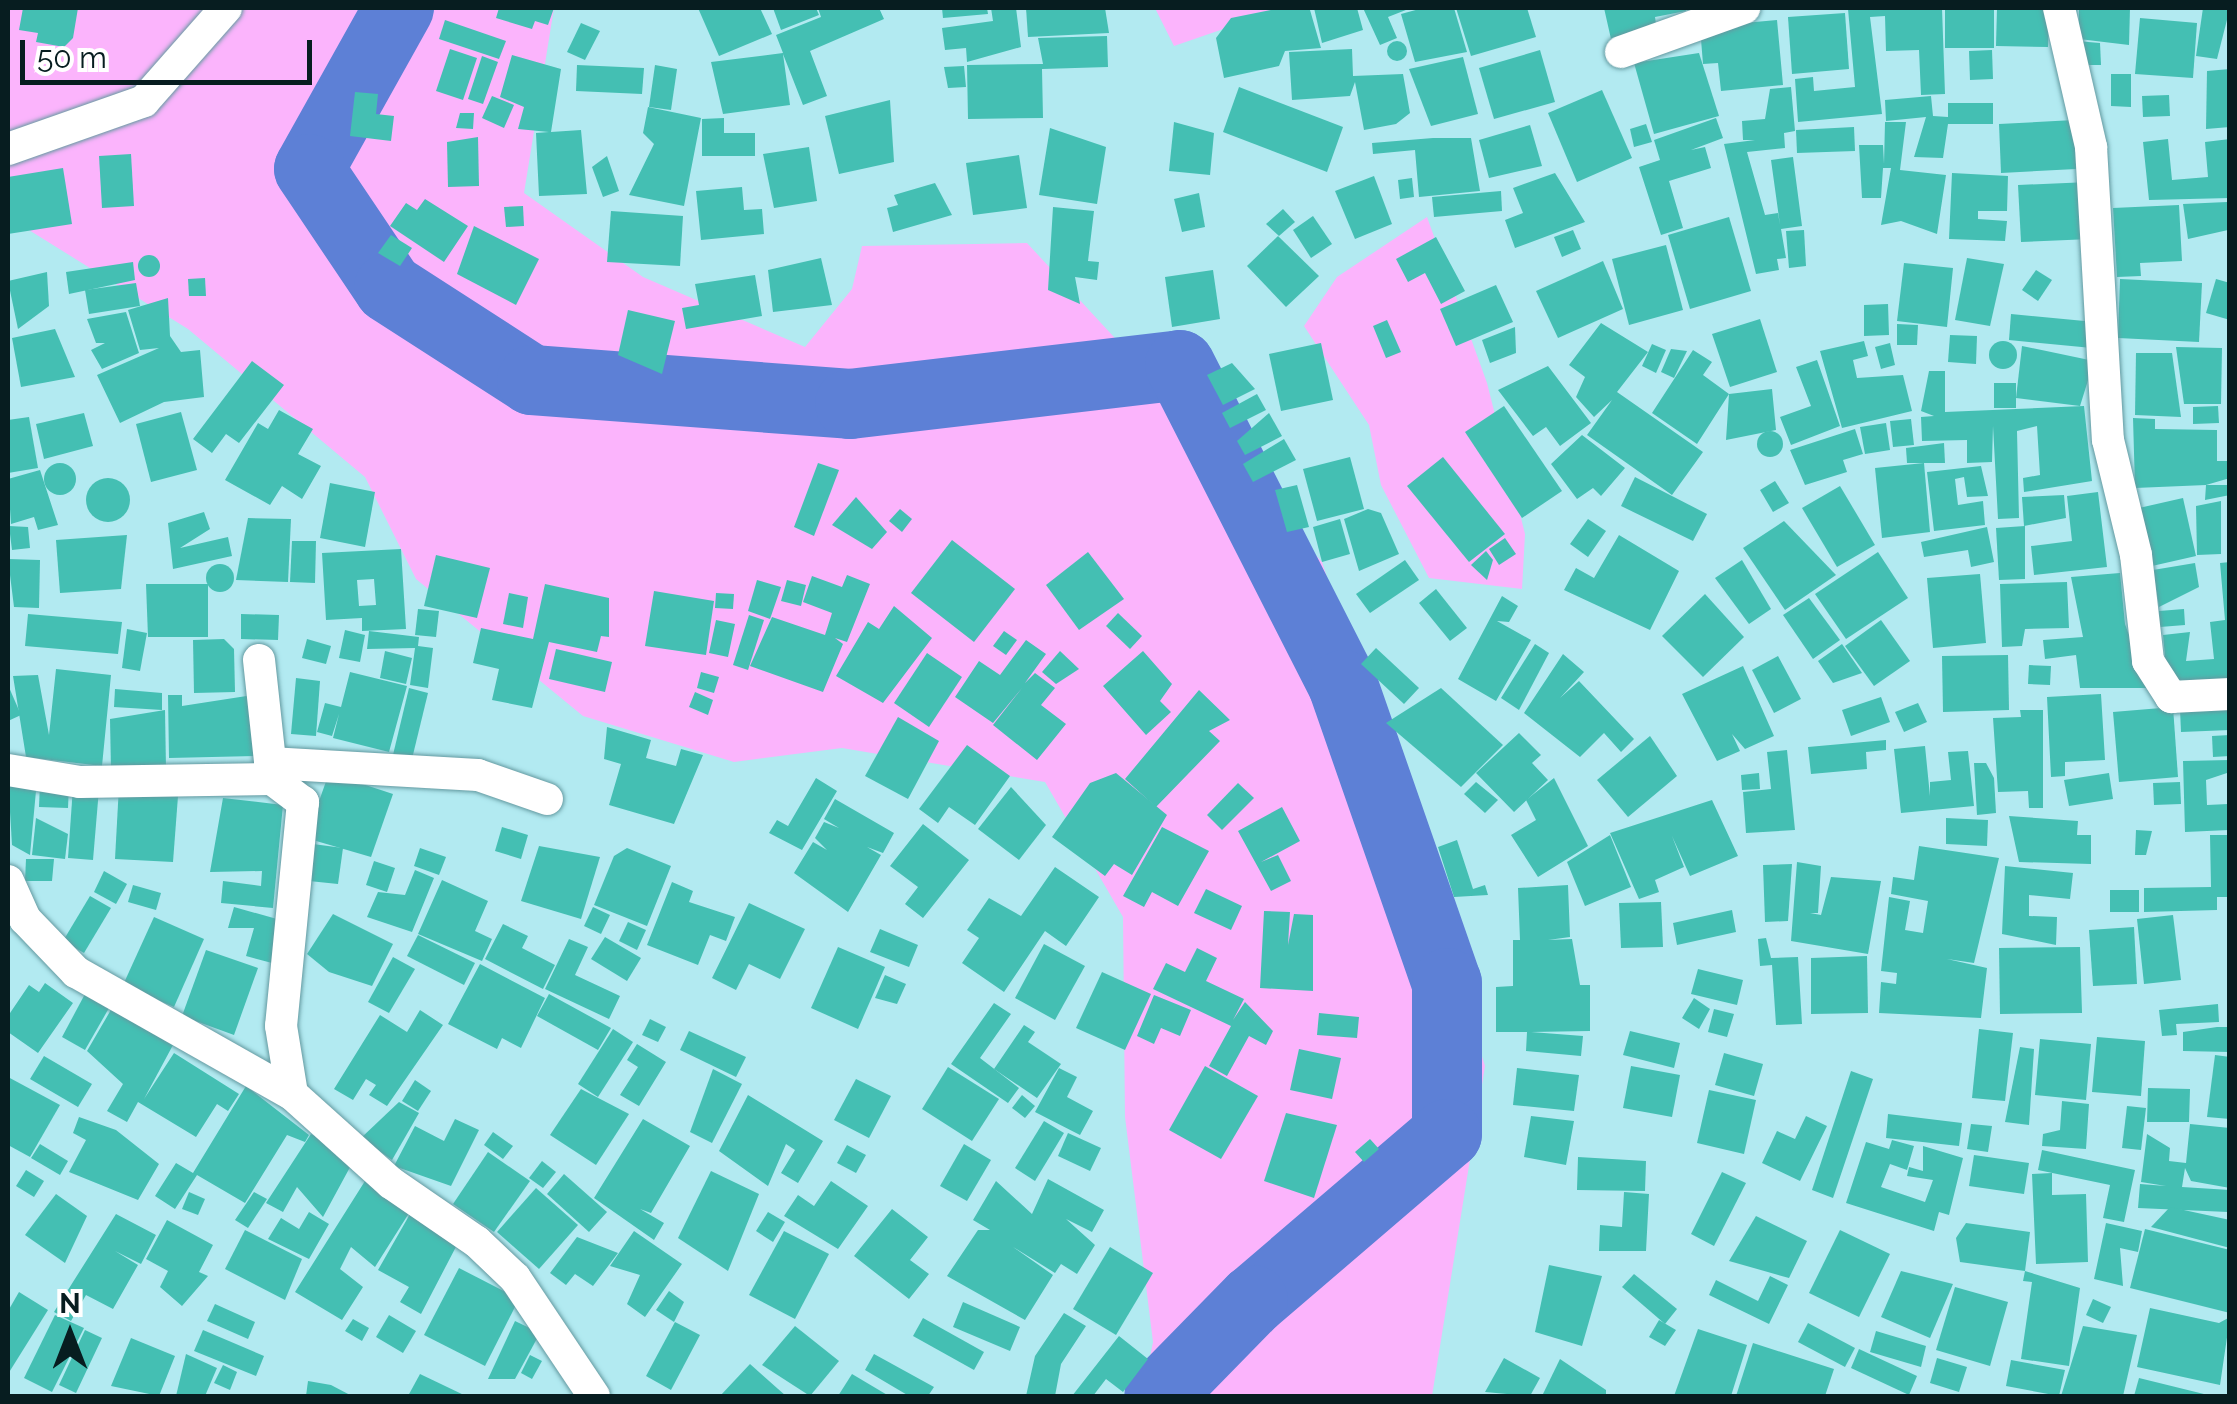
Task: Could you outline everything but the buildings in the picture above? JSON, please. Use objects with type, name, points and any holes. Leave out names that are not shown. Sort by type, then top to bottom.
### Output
[{"type":"street","points":[[8,149],[144,101],[226,8]]},
{"type":"street","points":[[1621,52],[1744,8]]},
{"type":"street","points":[[2059,8],[2091,148],[2108,440],[2136,555],[2148,660],[2171,698],[2230,694]]},
{"type":"street","points":[[260,660],[271,771],[303,802],[282,1026],[292,1094]]},
{"type":"street","points":[[8,770],[80,782],[271,771],[478,775],[547,799]]},
{"type":"street","points":[[8,881],[25,919],[76,972],[292,1094],[516,1278],[594,1396]]},
{"type":"shaded area","points":[[8,8],[554,8],[524,193],[643,277],[805,347],[852,289],[862,246],[1027,243],[1322,562],[1485,1066],[1432,1396],[1142,1396],[1153,1342],[1125,1117],[1123,917],[1045,782],[842,748],[734,762],[583,716],[416,579],[365,477],[188,329],[8,217]]},
{"type":"shaded area","points":[[1155,8],[1284,8],[1174,46]]},
{"type":"shaded area","points":[[1427,217],[1487,383],[1525,534],[1522,589],[1429,578],[1381,485],[1369,425],[1304,326],[1337,277]]},
{"type":"waterway","points":[[399,8],[309,169],[389,288],[532,380],[850,404],[1180,365],[1343,685],[1447,983],[1447,1134],[1253,1300],[1159,1396]]}]
